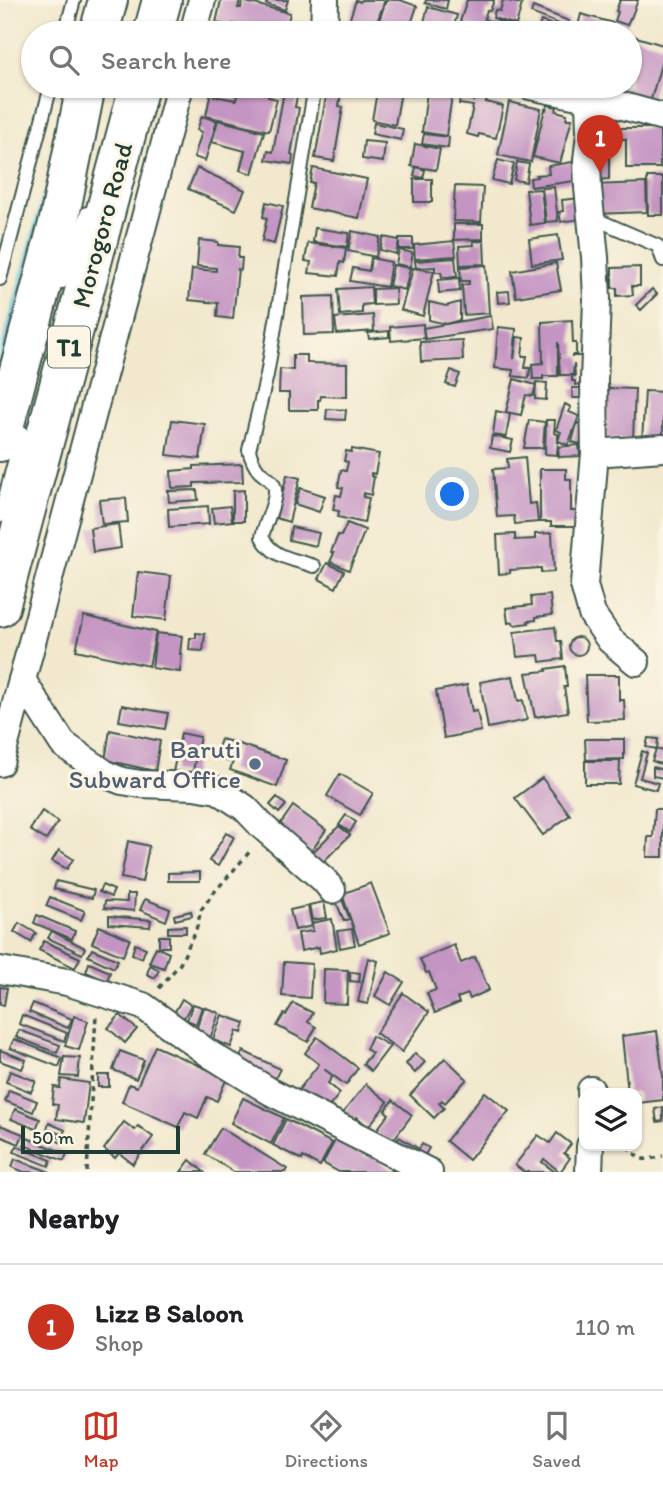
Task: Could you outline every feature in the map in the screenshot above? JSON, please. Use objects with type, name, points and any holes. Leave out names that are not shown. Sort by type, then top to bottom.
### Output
[{"type":"highway","points":[[102,21],[108,0]]},
{"type":"highway","points":[[156,21],[162,0]]},
{"type":"highway","name":"Morogoro Road","points":[[12,434],[59,219],[92,98]]},
{"type":"highway","name":"Morogoro Road","points":[[0,607],[129,98]]},
{"type":"street","points":[[197,21],[202,0]]},
{"type":"street","points":[[324,21],[325,0]]},
{"type":"street","points":[[0,763],[177,98]]},
{"type":"street","points":[[636,662],[610,640],[592,614],[584,585],[595,453],[593,381],[597,299],[588,188],[589,98],[663,117]]},
{"type":"street","points":[[595,453],[663,449]]},
{"type":"street","points":[[22,680],[63,744],[107,775],[141,785],[194,786],[218,790],[245,808],[262,827],[332,890]]},
{"type":"street","points":[[0,970],[66,982],[144,1006],[211,1055],[271,1092],[429,1172]]},
{"type":"street","points":[[589,1172],[590,1151]]},
{"type":"lane","points":[[68,21],[74,0]]},
{"type":"lane","points":[[115,21],[121,0]]},
{"type":"lane","points":[[144,21],[150,0]]},
{"type":"lane","points":[[0,279],[48,98]]},
{"type":"lane","points":[[314,98],[267,375],[250,450],[251,460],[274,486],[275,494],[262,537],[267,547],[278,555],[314,566]]},
{"type":"lane","name":"Morogoro Road","points":[[77,203],[61,288],[93,195]]},
{"type":"lane","points":[[591,216],[658,246],[663,260]]},
{"type":"lane","name":"Morogoro Road","points":[[0,516],[12,434]]},
{"type":"path","points":[[144,1006],[180,964],[196,930],[201,910],[252,850],[262,827]]},
{"type":"path","points":[[87,1172],[98,992]]},
{"type":"path","points":[[632,1151],[638,1158],[645,1160],[663,1156]]},
{"type":"building","points":[[221,0],[240,0],[238,8],[241,8],[242,1],[290,13],[288,21],[216,21]]},
{"type":"building","points":[[268,0],[288,0],[285,10],[266,4]]},
{"type":"building","points":[[356,0],[385,0],[377,21],[349,21]]},
{"type":"building","points":[[386,0],[400,0],[417,6],[412,21],[379,21]]},
{"type":"building","points":[[426,0],[448,0],[446,9],[425,3]]},
{"type":"building","points":[[467,0],[494,0],[484,19],[490,21],[460,21]]},
{"type":"building","points":[[503,0],[522,4],[517,21],[493,18],[495,10],[500,11]]},
{"type":"building","points":[[620,0],[638,0],[629,21],[615,21]]},
{"type":"building","points":[[428,7],[457,15],[455,21],[424,21]]},
{"type":"building","points":[[533,7],[569,21],[552,21],[531,13]]},
{"type":"building","points":[[581,14],[606,21],[579,21]]},
{"type":"building","points":[[642,39],[663,45],[663,57],[650,103],[634,98],[642,98]]},
{"type":"building","points":[[210,98],[277,99],[269,131],[206,116]]},
{"type":"building","points":[[283,98],[297,98],[295,107],[299,108],[291,154],[292,164],[266,160],[268,151],[273,152]]},
{"type":"building","points":[[326,98],[340,98],[339,106],[343,107],[334,161],[315,158]]},
{"type":"building","points":[[376,98],[400,98],[395,125],[372,120]]},
{"type":"building","points":[[426,98],[452,98],[446,136],[422,132]]},
{"type":"building","points":[[460,98],[474,98],[473,102],[474,98],[487,98],[486,102],[503,106],[496,138],[467,134],[473,106],[459,104]]},
{"type":"building","points":[[509,102],[541,109],[531,162],[498,155]]},
{"type":"building","points":[[548,105],[567,114],[566,119],[572,119],[560,163],[533,157]]},
{"type":"building","points":[[599,115],[617,118],[615,136],[596,133]]},
{"type":"building","points":[[202,116],[217,121],[205,161],[194,157],[202,132],[197,130]]},
{"type":"building","points":[[218,120],[264,132],[252,174],[240,170],[245,151],[212,142]]},
{"type":"building","points":[[374,123],[403,129],[401,140],[372,134]]},
{"type":"building","points":[[618,128],[660,128],[660,168],[626,168],[626,139],[618,139]]},
{"type":"building","points":[[424,134],[449,137],[448,148],[422,144]]},
{"type":"building","points":[[364,141],[385,143],[383,162],[362,159]]},
{"type":"building","points":[[415,144],[440,149],[436,170],[411,166]]},
{"type":"building","points":[[593,155],[609,155],[609,179],[594,180]]},
{"type":"building","points":[[498,160],[514,164],[509,184],[492,180]]},
{"type":"building","points":[[517,162],[529,164],[526,182],[514,180]]},
{"type":"building","points":[[573,162],[575,181],[531,187],[530,178],[549,174],[548,166]]},
{"type":"building","points":[[416,167],[425,170],[423,178],[414,176]]},
{"type":"building","points":[[197,168],[245,190],[236,210],[188,189]]},
{"type":"building","points":[[313,168],[367,179],[359,218],[309,208],[314,183],[310,183]]},
{"type":"building","points":[[647,177],[663,177],[663,215],[648,215]]},
{"type":"building","points":[[414,179],[432,179],[432,202],[414,202]]},
{"type":"building","points":[[646,183],[647,212],[594,214],[593,185]]},
{"type":"building","points":[[455,186],[483,187],[481,222],[453,221]]},
{"type":"building","points":[[554,187],[558,221],[546,222],[542,188]]},
{"type":"building","points":[[541,189],[545,223],[530,225],[526,190]]},
{"type":"building","points":[[580,198],[582,219],[561,222],[559,212],[563,211],[562,200]]},
{"type":"building","points":[[266,202],[283,206],[274,244],[262,241],[267,218],[263,217]]},
{"type":"building","points":[[454,224],[483,224],[483,239],[454,240]]},
{"type":"building","points":[[315,228],[349,233],[347,247],[313,242]]},
{"type":"building","points":[[352,231],[380,237],[376,257],[348,251]]},
{"type":"building","points":[[558,235],[562,260],[532,264],[529,239]]},
{"type":"building","points":[[383,237],[399,240],[413,238],[413,249],[399,249],[399,241],[396,254],[380,250]]},
{"type":"building","points":[[199,240],[239,247],[241,270],[238,269],[233,319],[217,317],[218,303],[189,300],[192,269],[216,271],[216,268],[197,266]]},
{"type":"building","points":[[454,241],[456,256],[415,259],[414,245]]},
{"type":"building","points":[[473,241],[484,241],[485,264],[460,265],[459,246],[474,245]]},
{"type":"building","points":[[308,243],[346,248],[344,263],[340,262],[338,276],[309,273],[311,262],[305,261]]},
{"type":"building","points":[[399,250],[413,253],[410,267],[396,264]]},
{"type":"building","points":[[371,258],[391,262],[387,287],[350,281],[353,268],[369,271]]},
{"type":"building","points":[[455,258],[457,277],[442,277],[441,272],[435,272],[435,267],[416,268],[415,261]]},
{"type":"building","points":[[556,263],[561,290],[516,297],[512,271]]},
{"type":"building","points":[[393,265],[410,268],[405,290],[389,286]]},
{"type":"building","points":[[486,265],[489,313],[464,315],[462,285],[469,284],[469,281],[461,281],[460,267]]},
{"type":"building","points":[[640,267],[640,286],[632,286],[633,295],[617,296],[617,288],[612,288],[612,268]]},
{"type":"building","points":[[413,268],[434,271],[423,316],[401,310]]},
{"type":"building","points":[[459,278],[460,291],[439,293],[438,280]]},
{"type":"building","points":[[371,287],[372,304],[362,305],[362,313],[340,315],[338,289]]},
{"type":"building","points":[[395,288],[396,304],[373,305],[373,289]]},
{"type":"building","points":[[652,289],[657,294],[641,310],[636,305]]},
{"type":"building","points":[[509,291],[510,302],[498,303],[497,292]]},
{"type":"building","points":[[333,296],[334,334],[304,335],[303,297]]},
{"type":"building","points":[[429,302],[446,306],[460,302],[460,320],[446,324],[429,320]]},
{"type":"building","points":[[373,315],[374,331],[337,334],[335,318]]},
{"type":"building","points":[[491,316],[493,329],[425,339],[423,328]]},
{"type":"building","points":[[572,320],[576,355],[572,356],[581,356],[582,384],[575,385],[575,381],[572,381],[572,376],[575,376],[574,363],[573,375],[560,375],[558,342],[558,376],[533,379],[532,364],[543,363],[542,322]]},
{"type":"building","points":[[423,324],[424,338],[391,341],[390,327]]},
{"type":"building","points":[[498,327],[516,329],[514,359],[517,337],[524,338],[522,356],[527,356],[525,368],[530,368],[529,378],[513,376],[513,370],[495,368]]},
{"type":"building","points":[[389,331],[389,337],[369,339],[368,333]]},
{"type":"building","points":[[462,340],[463,360],[421,362],[420,342]]},
{"type":"building","points":[[293,355],[307,355],[307,363],[347,364],[347,397],[321,396],[318,410],[289,410],[289,393],[279,393],[280,369],[293,370]]},
{"type":"building","points":[[451,370],[460,374],[455,387],[446,384]]},
{"type":"building","points":[[514,379],[536,385],[533,396],[526,395],[521,415],[506,412]]},
{"type":"building","points":[[536,382],[547,383],[546,400],[535,399]]},
{"type":"building","points":[[572,388],[584,388],[585,398],[573,398]]},
{"type":"building","points":[[608,388],[635,389],[633,440],[607,439]]},
{"type":"building","points":[[645,391],[663,392],[663,442],[642,441]]},
{"type":"building","points":[[565,404],[571,407],[569,412],[579,416],[568,445],[558,441],[561,432],[556,430]]},
{"type":"building","points":[[327,409],[346,410],[345,420],[326,419]]},
{"type":"building","points":[[496,411],[510,414],[506,437],[493,435]]},
{"type":"building","points":[[172,420],[205,424],[200,459],[167,455]]},
{"type":"building","points":[[529,420],[545,422],[543,448],[524,448]]},
{"type":"building","points":[[546,420],[555,420],[554,433],[558,434],[557,455],[545,454]]},
{"type":"building","points":[[577,423],[585,425],[580,444],[572,442]]},
{"type":"building","points":[[492,436],[513,440],[510,452],[490,448]]},
{"type":"building","points":[[579,445],[580,456],[559,457],[558,447]]},
{"type":"building","points":[[352,449],[379,454],[375,474],[371,473],[374,477],[371,495],[364,493],[363,497],[369,498],[364,523],[338,517],[339,511],[333,510],[336,495],[341,496],[343,488],[338,487],[341,470],[346,471],[348,462],[344,461],[346,451],[351,452]]},
{"type":"building","points":[[525,457],[529,504],[536,503],[538,522],[515,524],[514,516],[497,517],[493,469],[508,468],[507,459]]},
{"type":"building","points":[[242,464],[243,482],[194,483],[194,487],[172,488],[171,471],[194,469],[194,466]]},
{"type":"building","points":[[540,469],[566,469],[566,479],[571,479],[571,511],[579,511],[579,526],[551,526],[551,522],[540,522]]},
{"type":"building","points":[[287,475],[300,478],[289,522],[276,518]]},
{"type":"building","points":[[300,488],[325,496],[319,512],[295,504]]},
{"type":"building","points":[[197,490],[198,500],[169,502],[168,491]]},
{"type":"building","points":[[244,490],[244,521],[233,521],[233,491]]},
{"type":"building","points":[[126,498],[128,522],[102,524],[99,500]]},
{"type":"building","points":[[208,506],[209,524],[169,527],[168,509]]},
{"type":"building","points":[[230,506],[232,521],[214,523],[212,508]]},
{"type":"building","points":[[347,523],[365,530],[349,570],[330,562],[338,535],[341,536]]},
{"type":"building","points":[[118,524],[121,548],[93,552],[90,528]]},
{"type":"building","points":[[291,527],[319,533],[316,546],[289,540]]},
{"type":"building","points":[[552,533],[554,572],[541,573],[541,568],[510,570],[510,573],[499,574],[497,535],[515,534],[515,540],[535,539],[535,534]]},
{"type":"building","points":[[327,563],[344,571],[336,588],[319,579]]},
{"type":"building","points":[[138,572],[171,576],[166,620],[133,616]]},
{"type":"building","points":[[550,595],[552,615],[536,617],[536,620],[528,621],[529,623],[508,623],[506,608],[532,605],[531,597]]},
{"type":"building","points":[[84,616],[156,632],[149,666],[76,650]]},
{"type":"building","points":[[555,627],[557,641],[561,641],[563,659],[540,662],[539,655],[517,657],[514,632]]},
{"type":"building","points":[[156,633],[182,636],[180,672],[152,668]]},
{"type":"building","points":[[196,633],[205,634],[203,651],[189,650],[190,638],[196,638]]},
{"type":"building","points":[[574,637],[582,637],[587,646],[585,653],[574,655],[569,650],[569,642]]},
{"type":"building","points":[[565,666],[567,687],[564,687],[568,712],[535,717],[526,673]]},
{"type":"building","points":[[585,675],[619,675],[619,700],[624,700],[625,720],[587,721]]},
{"type":"building","points":[[513,676],[518,701],[523,700],[527,720],[488,728],[480,682]]},
{"type":"building","points":[[467,685],[472,712],[477,711],[481,731],[444,738],[436,691]]},
{"type":"building","points":[[122,705],[168,713],[165,729],[119,721]]},
{"type":"building","points":[[110,730],[160,741],[155,771],[105,760]]},
{"type":"building","points":[[181,733],[200,737],[192,776],[173,772]]},
{"type":"building","points":[[648,738],[658,739],[657,749],[646,747]]},
{"type":"building","points":[[221,739],[236,743],[230,762],[215,757]]},
{"type":"building","points":[[585,739],[624,739],[624,759],[586,760]]},
{"type":"building","points":[[239,744],[286,760],[277,787],[230,770]]},
{"type":"building","points":[[656,749],[663,751],[663,765],[652,761]]},
{"type":"building","points":[[642,751],[647,753],[640,778],[658,783],[656,790],[633,784]]},
{"type":"building","points":[[585,761],[620,761],[619,784],[585,784]]},
{"type":"building","points":[[653,767],[663,770],[663,778],[653,776]]},
{"type":"building","points":[[340,774],[373,793],[360,815],[327,796]]},
{"type":"building","points":[[542,778],[570,815],[543,835],[515,798]]},
{"type":"building","points":[[277,797],[286,805],[279,813],[270,805]]},
{"type":"building","points":[[293,806],[326,830],[307,857],[274,833]]},
{"type":"building","points":[[655,809],[663,809],[663,857],[647,857],[648,837],[653,837]]},
{"type":"building","points":[[42,811],[58,822],[46,840],[30,830]]},
{"type":"building","points":[[346,815],[356,822],[350,832],[339,825]]},
{"type":"building","points":[[339,826],[350,835],[316,869],[306,859]]},
{"type":"building","points":[[226,833],[234,837],[218,866],[209,861]]},
{"type":"building","points":[[128,841],[149,846],[142,882],[121,878]]},
{"type":"building","points":[[59,850],[73,859],[67,869],[52,861]]},
{"type":"building","points":[[200,872],[200,881],[168,881],[168,873]]},
{"type":"building","points":[[56,881],[94,890],[92,898],[54,889]]},
{"type":"building","points":[[371,883],[390,933],[359,944],[342,894]]},
{"type":"building","points":[[102,885],[114,890],[111,897],[99,892]]},
{"type":"building","points":[[127,894],[135,894],[134,911],[104,908],[105,901],[127,902]]},
{"type":"building","points":[[50,897],[85,911],[81,920],[46,906]]},
{"type":"building","points":[[341,897],[350,919],[344,921],[335,899]]},
{"type":"building","points":[[145,899],[170,909],[166,921],[140,910]]},
{"type":"building","points":[[324,902],[327,918],[312,920],[309,905]]},
{"type":"building","points":[[308,906],[312,926],[295,930],[290,910]]},
{"type":"building","points":[[191,911],[192,916],[175,920],[174,915]]},
{"type":"building","points":[[37,915],[75,931],[72,939],[34,923]]},
{"type":"building","points":[[109,916],[151,920],[150,927],[109,924]]},
{"type":"building","points":[[332,919],[337,949],[320,953],[319,947],[301,951],[298,933],[313,931],[312,923]]},
{"type":"building","points":[[19,923],[36,933],[31,942],[14,932]]},
{"type":"building","points":[[99,926],[130,939],[123,956],[92,943]]},
{"type":"building","points":[[186,926],[186,933],[168,933],[168,927]]},
{"type":"building","points":[[352,929],[355,945],[340,948],[337,931]]},
{"type":"building","points":[[52,931],[85,948],[82,954],[48,938]]},
{"type":"building","points":[[159,936],[169,936],[169,947],[159,947]]},
{"type":"building","points":[[44,941],[80,958],[75,968],[39,950]]},
{"type":"building","points":[[135,944],[146,948],[142,958],[132,954]]},
{"type":"building","points":[[454,945],[461,963],[475,957],[489,990],[470,999],[468,994],[457,998],[459,1003],[435,1013],[427,993],[436,990],[420,959]]},
{"type":"building","points":[[156,947],[169,953],[164,968],[149,963]]},
{"type":"building","points":[[92,949],[118,960],[114,968],[88,956]]},
{"type":"building","points":[[368,958],[378,961],[368,1004],[358,1002]]},
{"type":"building","points":[[284,962],[312,964],[310,998],[282,996]]},
{"type":"building","points":[[89,963],[110,972],[107,981],[86,972]]},
{"type":"building","points":[[150,965],[159,970],[155,978],[147,974]]},
{"type":"building","points":[[324,969],[348,970],[347,1004],[323,1003]]},
{"type":"building","points":[[350,972],[360,973],[359,982],[350,981]]},
{"type":"building","points":[[388,972],[404,982],[390,1005],[375,996]]},
{"type":"building","points":[[0,987],[7,988],[4,1005],[0,1004]]},
{"type":"building","points":[[403,993],[429,1012],[402,1052],[376,1033]]},
{"type":"building","points":[[182,999],[191,1005],[184,1018],[174,1013]]},
{"type":"building","points":[[33,1003],[72,1019],[68,1028],[29,1012]]},
{"type":"building","points":[[293,1003],[313,1013],[308,1022],[316,1027],[308,1042],[277,1026]]},
{"type":"building","points":[[193,1004],[202,1007],[196,1024],[187,1020]]},
{"type":"building","points":[[204,1007],[219,1013],[210,1039],[195,1033]]},
{"type":"building","points":[[22,1015],[67,1033],[64,1041],[19,1024]]},
{"type":"building","points":[[120,1015],[137,1029],[125,1043],[108,1028]]},
{"type":"building","points":[[222,1015],[245,1023],[242,1033],[237,1031],[231,1047],[213,1040]]},
{"type":"building","points":[[74,1016],[88,1021],[79,1050],[65,1046]]},
{"type":"building","points":[[19,1030],[60,1045],[57,1053],[16,1037]]},
{"type":"building","points":[[657,1031],[663,1100],[642,1103],[642,1088],[627,1088],[622,1036]]},
{"type":"building","points":[[372,1036],[390,1046],[371,1071],[363,1064],[372,1053],[366,1049]]},
{"type":"building","points":[[317,1037],[358,1068],[346,1085],[324,1069],[333,1076],[328,1083],[340,1093],[324,1113],[297,1092],[319,1064],[305,1053]]},
{"type":"building","points":[[14,1039],[62,1058],[59,1067],[10,1048]]},
{"type":"building","points":[[155,1046],[227,1078],[217,1101],[207,1097],[198,1118],[185,1112],[178,1127],[122,1102],[129,1084],[137,1087]]},
{"type":"building","points":[[0,1050],[26,1060],[22,1069],[0,1061]]},
{"type":"building","points":[[120,1051],[144,1060],[136,1079],[113,1070]]},
{"type":"building","points":[[243,1051],[280,1069],[271,1086],[235,1068]]},
{"type":"building","points":[[415,1053],[425,1062],[415,1073],[406,1064]]},
{"type":"building","points":[[64,1057],[80,1058],[78,1077],[61,1076]]},
{"type":"building","points":[[445,1058],[467,1079],[445,1103],[442,1100],[439,1103],[444,1108],[434,1118],[410,1095]]},
{"type":"building","points":[[10,1071],[36,1081],[31,1092],[6,1082]]},
{"type":"building","points":[[98,1075],[109,1075],[109,1087],[98,1087]]},
{"type":"building","points":[[61,1079],[89,1083],[84,1123],[56,1119],[58,1105],[52,1104],[54,1087],[60,1088]]},
{"type":"building","points":[[366,1084],[388,1102],[368,1127],[357,1117],[353,1122],[342,1114]]},
{"type":"building","points":[[9,1090],[37,1101],[33,1112],[5,1101]]},
{"type":"building","points":[[485,1092],[509,1111],[469,1160],[446,1141]]},
{"type":"building","points":[[243,1098],[284,1118],[271,1144],[231,1123]]},
{"type":"building","points":[[393,1100],[412,1115],[390,1144],[375,1132],[389,1114],[385,1111]]},
{"type":"building","points":[[663,1107],[663,1121],[657,1122],[655,1109]]},
{"type":"building","points":[[15,1109],[40,1119],[36,1129],[11,1119]]},
{"type":"building","points":[[286,1119],[332,1143],[320,1166],[273,1145]]},
{"type":"building","points":[[124,1122],[135,1130],[138,1126],[153,1137],[133,1164],[119,1153],[115,1158],[104,1149]]},
{"type":"building","points":[[49,1123],[65,1130],[63,1135],[47,1129]]},
{"type":"building","points":[[0,1125],[23,1134],[19,1144],[0,1136]]},
{"type":"building","points":[[221,1128],[287,1169],[285,1172],[234,1172],[205,1154]]},
{"type":"building","points":[[47,1132],[63,1139],[62,1143],[45,1136]]},
{"type":"building","points":[[557,1133],[571,1144],[564,1153],[570,1158],[560,1172],[544,1159],[542,1162],[555,1172],[524,1172],[515,1165],[538,1135],[550,1143]]},
{"type":"building","points":[[399,1137],[419,1149],[422,1144],[429,1148],[422,1160],[395,1144]]},
{"type":"building","points":[[27,1138],[67,1154],[64,1161],[24,1145]]},
{"type":"building","points":[[336,1139],[368,1158],[371,1154],[394,1172],[339,1172],[323,1163]]},
{"type":"building","points":[[17,1146],[51,1160],[49,1166],[14,1152]]},
{"type":"building","points":[[15,1159],[50,1172],[24,1172],[12,1167]]},
{"type":"building","points":[[190,1160],[204,1172],[181,1172]]},
{"type":"waterway","points":[[0,363],[45,196]]},
{"type":"place","name":"Lizz B Saloon","points":[[600,173]]},
{"type":"place","name":"Baruti Subward Office","points":[[255,764]]}]
